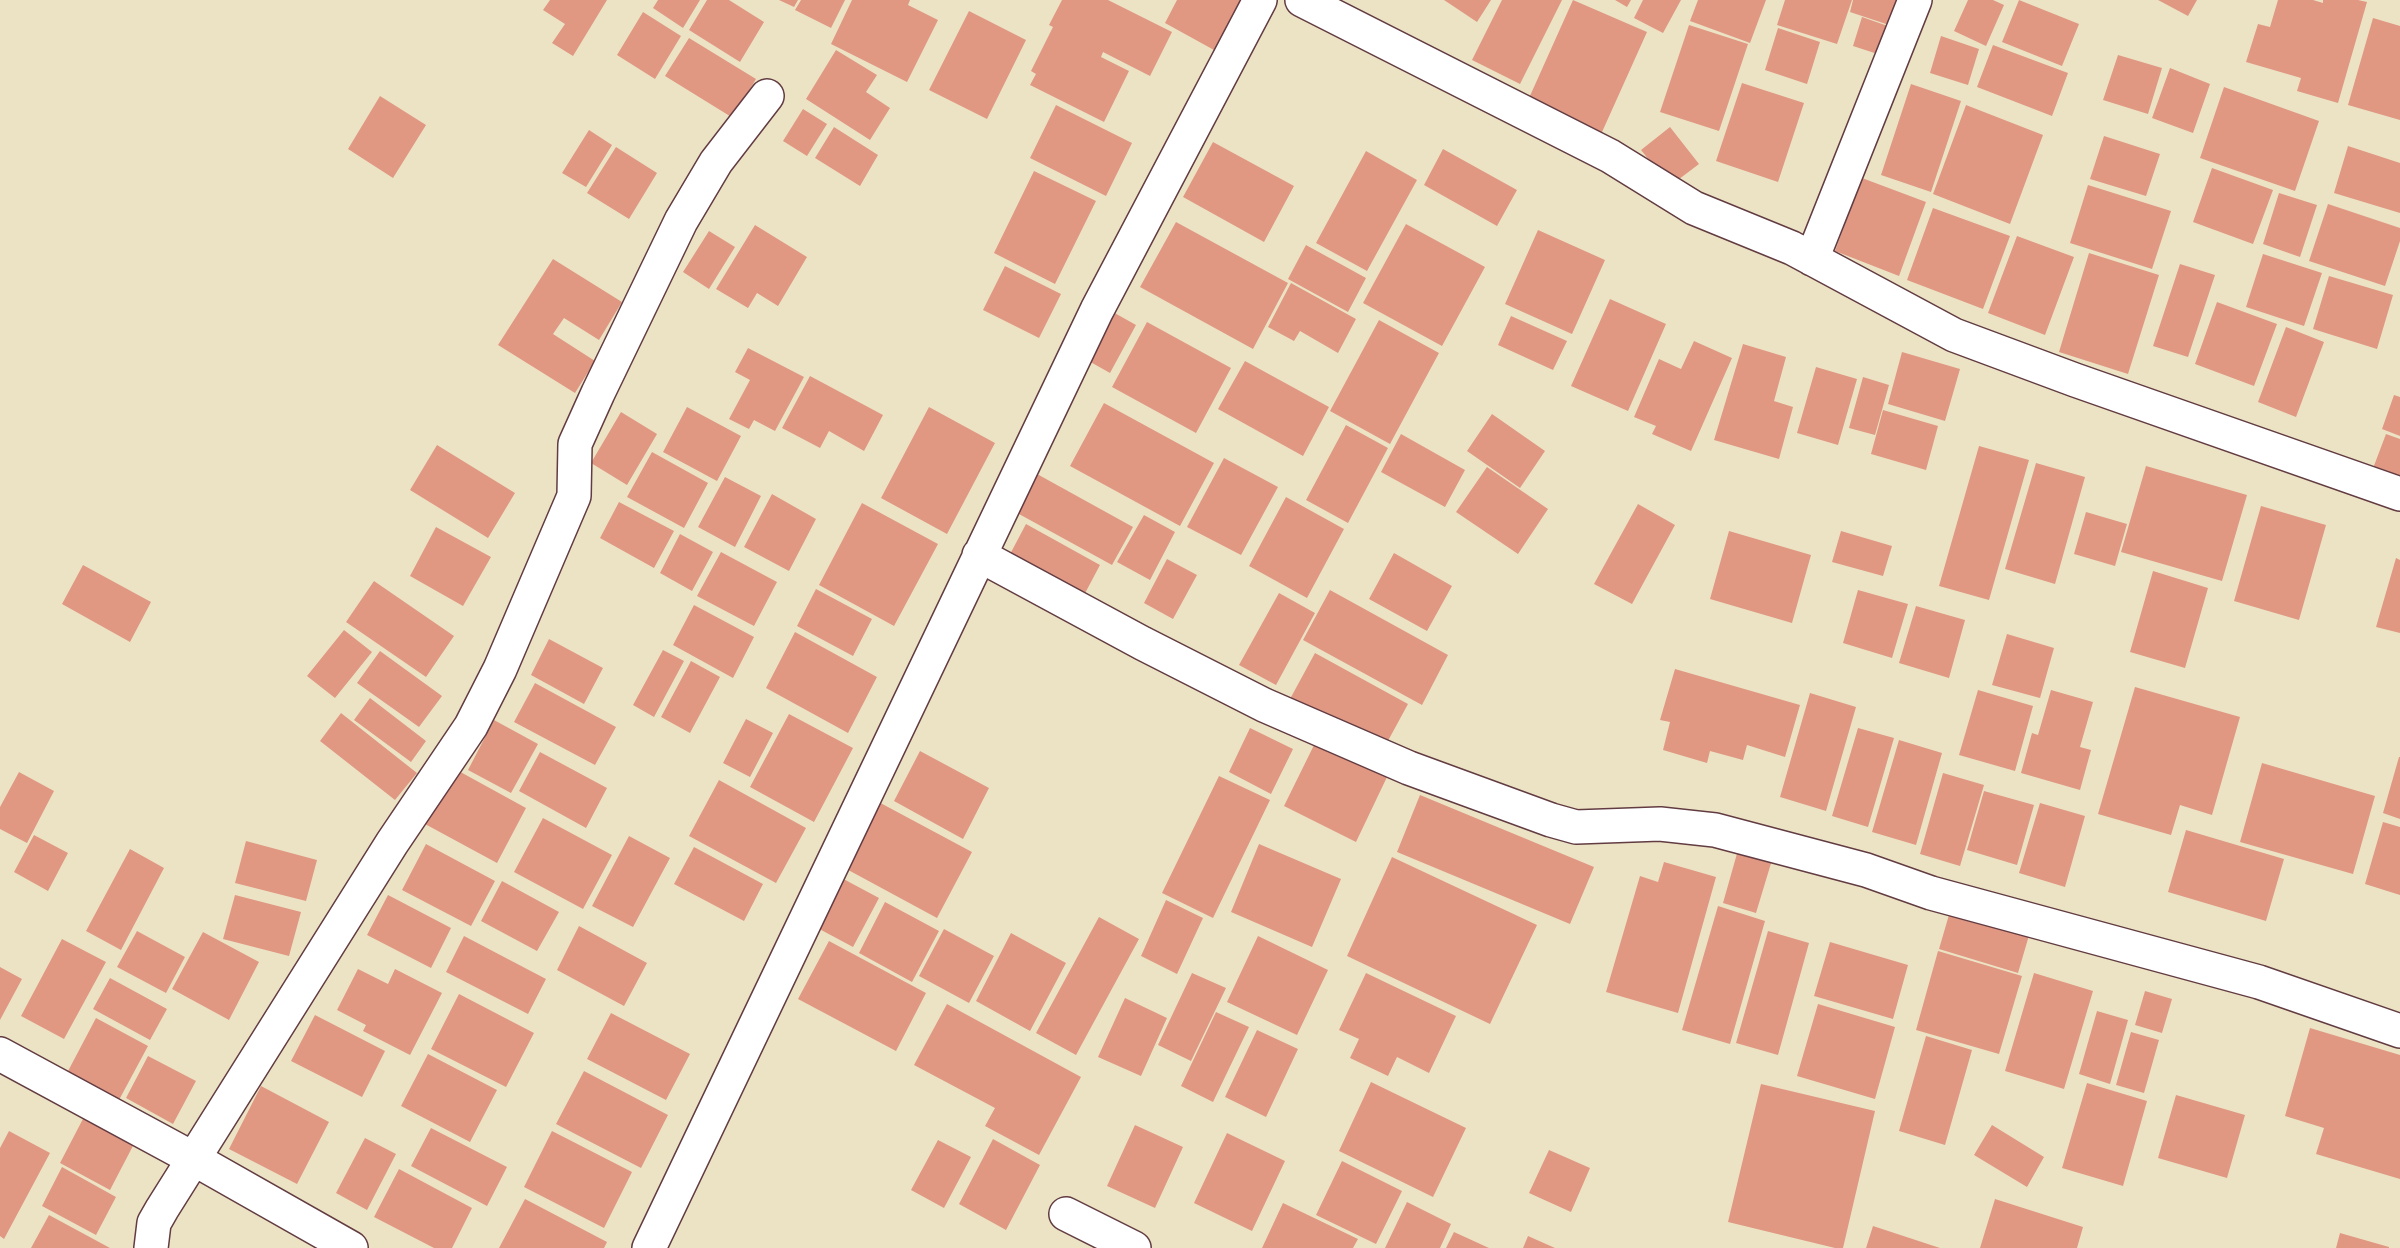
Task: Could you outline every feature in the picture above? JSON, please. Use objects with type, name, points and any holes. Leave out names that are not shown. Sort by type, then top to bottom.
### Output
[{"type":"street","points":[[649,1248],[1097,310],[1260,0]]},
{"type":"street","points":[[1302,0],[1610,156],[1694,208],[1792,248],[1954,335],[2400,494]]},
{"type":"street","points":[[1812,259],[1915,0]]},
{"type":"street","points":[[151,1248],[154,1223],[392,843],[471,726],[500,669],[574,496],[575,444],[598,393],[681,221],[716,162],[766,96]]},
{"type":"street","points":[[979,555],[1142,643],[1264,705],[1409,768],[1551,820],[1576,827],[1660,824],[1715,830],[1866,870],[1931,893],[2259,982],[2400,1031]]},
{"type":"street","points":[[0,1054],[194,1159],[351,1248]]},
{"type":"street","points":[[1066,1214],[1134,1248]]},
{"type":"building","points":[[550,0],[607,0],[573,56],[552,43],[565,24],[543,10]]},
{"type":"building","points":[[658,0],[700,0],[683,28],[653,8]]},
{"type":"building","points":[[707,0],[729,0],[764,22],[740,62],[689,30]]},
{"type":"building","points":[[779,0],[798,0],[794,7]]},
{"type":"building","points":[[801,0],[845,0],[831,28],[795,10]]},
{"type":"building","points":[[852,0],[910,0],[908,5],[938,20],[907,82],[831,44]]},
{"type":"building","points":[[1062,0],[1108,0],[1172,32],[1150,76],[1103,52],[1101,57],[1129,71],[1104,122],[1030,85],[1036,74],[1031,71],[1053,27],[1049,25]]},
{"type":"building","points":[[1177,0],[1241,0],[1214,50],[1165,23]]},
{"type":"building","points":[[1444,0],[1491,0],[1477,22]]},
{"type":"building","points":[[1502,0],[1562,0],[1520,84],[1472,60]]},
{"type":"building","points":[[1573,0],[1647,32],[1598,141],[1525,107]]},
{"type":"building","points":[[1615,0],[1631,0],[1627,7]]},
{"type":"building","points":[[1643,0],[1681,0],[1663,33],[1634,18]]},
{"type":"building","points":[[1698,0],[1766,0],[1750,43],[1690,21]]},
{"type":"building","points":[[1785,0],[1852,0],[1837,44],[1777,25]]},
{"type":"building","points":[[1853,0],[1907,0],[1898,28],[1850,12]]},
{"type":"building","points":[[1968,0],[1993,0],[2004,5],[1986,46],[1954,31]]},
{"type":"building","points":[[2019,0],[2079,24],[2062,66],[2002,42]]},
{"type":"building","points":[[2158,0],[2197,0],[2188,16]]},
{"type":"building","points":[[2278,0],[2313,0],[2323,3],[2323,0],[2367,2],[2338,103],[2297,91],[2301,78],[2246,62],[2258,24],[2270,27]]},
{"type":"building","points":[[969,11],[1026,40],[987,119],[929,90]]},
{"type":"building","points":[[643,12],[681,36],[655,79],[617,55]]},
{"type":"building","points":[[1862,17],[1905,32],[1896,60],[1853,46]]},
{"type":"building","points":[[2373,18],[2400,26],[2400,120],[2348,105]]},
{"type":"building","points":[[1689,25],[1748,44],[1719,131],[1660,112]]},
{"type":"building","points":[[1778,28],[1820,42],[1807,84],[1765,70]]},
{"type":"building","points":[[1941,36],[1979,49],[1968,85],[1930,73]]},
{"type":"building","points":[[689,38],[756,79],[733,118],[665,76]]},
{"type":"building","points":[[1993,45],[2068,73],[2052,116],[1977,87]]},
{"type":"building","points":[[836,50],[877,75],[866,92],[890,108],[870,140],[806,99]]},
{"type":"building","points":[[2118,55],[2162,68],[2148,114],[2103,100]]},
{"type":"building","points":[[2170,68],[2210,84],[2193,133],[2152,118]]},
{"type":"building","points":[[1742,83],[1804,103],[1778,182],[1716,161]]},
{"type":"building","points":[[1911,84],[1961,101],[1931,192],[1881,175]]},
{"type":"building","points":[[2224,87],[2319,121],[2295,191],[2200,158]]},
{"type":"building","points":[[380,96],[426,125],[393,178],[348,149]]},
{"type":"building","points":[[1056,105],[1132,143],[1106,196],[1030,158]]},
{"type":"building","points":[[1966,105],[2043,135],[2010,224],[1933,194]]},
{"type":"building","points":[[803,109],[827,124],[807,156],[783,141]]},
{"type":"building","points":[[834,127],[878,155],[860,186],[815,158]]},
{"type":"building","points":[[1670,127],[1699,164],[1670,186],[1641,150]]},
{"type":"building","points":[[589,130],[612,145],[586,187],[562,173]]},
{"type":"building","points":[[2104,136],[2160,154],[2146,196],[2090,179]]},
{"type":"building","points":[[1213,142],[1294,186],[1264,242],[1183,197]]},
{"type":"building","points":[[2348,146],[2400,163],[2400,213],[2334,193]]},
{"type":"building","points":[[616,147],[657,173],[629,219],[587,193]]},
{"type":"building","points":[[1443,149],[1517,190],[1497,226],[1424,185]]},
{"type":"building","points":[[1366,151],[1417,180],[1367,271],[1316,243]]},
{"type":"building","points":[[2212,168],[2273,190],[2253,244],[2193,222]]},
{"type":"building","points":[[1034,171],[1096,201],[1055,284],[994,253]]},
{"type":"building","points":[[1862,178],[1926,202],[1899,276],[1835,251]]},
{"type":"building","points":[[2088,185],[2171,211],[2152,269],[2070,243]]},
{"type":"building","points":[[2279,193],[2317,205],[2300,257],[2263,244]]},
{"type":"building","points":[[2328,204],[2400,228],[2400,241],[2385,286],[2309,261]]},
{"type":"building","points":[[1933,208],[2010,236],[1983,309],[1907,280]]},
{"type":"building","points":[[1176,222],[1288,283],[1253,349],[1140,287]]},
{"type":"building","points":[[1406,224],[1485,267],[1442,346],[1363,303]]},
{"type":"building","points":[[755,225],[807,257],[778,306],[757,293],[748,308],[716,289]]},
{"type":"building","points":[[1538,230],[1605,260],[1572,334],[1505,304]]},
{"type":"building","points":[[709,231],[735,247],[709,289],[683,272]]},
{"type":"building","points":[[2017,236],[2074,257],[2045,335],[1988,313]]},
{"type":"building","points":[[1306,245],[1366,278],[1348,312],[1288,279]]},
{"type":"building","points":[[2089,253],[2159,275],[2128,374],[2059,352]]},
{"type":"building","points":[[2263,254],[2322,273],[2304,326],[2246,307]]},
{"type":"building","points":[[553,259],[622,302],[599,340],[564,318],[553,334],[595,361],[575,393],[498,345]]},
{"type":"building","points":[[2180,264],[2215,275],[2188,357],[2153,346]]},
{"type":"building","points":[[1005,266],[1061,294],[1039,338],[983,310]]},
{"type":"building","points":[[2329,276],[2393,295],[2377,349],[2313,329]]},
{"type":"building","points":[[1291,283],[1356,319],[1338,353],[1300,331],[1294,341],[1268,327]]},
{"type":"building","points":[[1610,299],[1666,324],[1628,411],[1571,386]]},
{"type":"building","points":[[2217,302],[2277,324],[2254,386],[2195,364]]},
{"type":"building","points":[[1104,307],[1136,325],[1110,373],[1078,355]]},
{"type":"building","points":[[1511,316],[1567,341],[1553,370],[1498,345]]},
{"type":"building","points":[[1379,320],[1439,353],[1390,444],[1330,411]]},
{"type":"building","points":[[1147,322],[1231,368],[1196,433],[1112,387]]},
{"type":"building","points":[[2286,327],[2324,342],[2296,417],[2258,402]]},
{"type":"building","points":[[1694,341],[1732,358],[1691,451],[1652,434],[1656,426],[1634,417],[1659,359],[1681,369]]},
{"type":"building","points":[[1743,344],[1786,357],[1774,401],[1793,407],[1779,459],[1714,440]]},
{"type":"building","points":[[748,348],[804,377],[775,431],[754,420],[749,429],[729,419],[750,380],[735,372]]},
{"type":"building","points":[[1902,352],[1960,369],[1945,421],[1888,404]]},
{"type":"building","points":[[1245,361],[1329,407],[1303,456],[1218,409]]},
{"type":"building","points":[[1816,367],[1857,379],[1838,445],[1797,433]]},
{"type":"building","points":[[810,376],[883,415],[864,451],[829,431],[820,448],[782,428]]},
{"type":"building","points":[[1863,377],[1889,385],[1875,435],[1849,428]]},
{"type":"building","points":[[2394,395],[2400,397],[2400,436],[2382,429]]},
{"type":"building","points":[[1104,403],[1214,463],[1180,526],[1070,466]]},
{"type":"building","points":[[687,407],[741,436],[717,481],[663,452]]},
{"type":"building","points":[[929,407],[995,443],[947,534],[881,498]]},
{"type":"building","points":[[1883,410],[1938,426],[1926,470],[1871,454]]},
{"type":"building","points":[[621,412],[657,434],[627,485],[591,463]]},
{"type":"building","points":[[1492,414],[1545,451],[1520,488],[1467,451]]},
{"type":"building","points":[[1346,425],[1388,448],[1348,523],[1306,500]]},
{"type":"building","points":[[1401,434],[1465,470],[1445,507],[1381,472]]},
{"type":"building","points":[[2386,434],[2400,439],[2400,481],[2372,471]]},
{"type":"building","points":[[437,445],[515,493],[488,538],[410,490]]},
{"type":"building","points":[[1979,446],[2029,460],[1989,600],[1939,586]]},
{"type":"building","points":[[652,452],[708,483],[684,528],[627,497]]},
{"type":"building","points":[[1224,458],[1278,487],[1241,555],[1187,527]]},
{"type":"building","points":[[2036,463],[2085,477],[2055,584],[2005,569]]},
{"type":"building","points":[[2146,466],[2247,495],[2222,581],[2121,552]]},
{"type":"building","points":[[1487,467],[1548,509],[1518,554],[1456,512]]},
{"type":"building","points":[[1028,469],[1133,527],[1112,565],[1008,508]]},
{"type":"building","points":[[725,477],[761,496],[735,547],[698,527]]},
{"type":"building","points":[[772,494],[816,519],[789,571],[744,547]]},
{"type":"building","points":[[1286,497],[1344,529],[1307,598],[1249,566]]},
{"type":"building","points":[[619,502],[674,531],[654,568],[600,538]]},
{"type":"building","points":[[862,503],[938,544],[894,626],[819,585]]},
{"type":"building","points":[[1638,504],[1675,525],[1632,604],[1594,584]]},
{"type":"building","points":[[2261,506],[2326,525],[2299,620],[2234,601]]},
{"type":"building","points":[[2086,512],[2127,524],[2115,566],[2074,554]]},
{"type":"building","points":[[1144,515],[1175,532],[1150,580],[1117,562]]},
{"type":"building","points":[[1026,524],[1100,565],[1082,599],[1008,558]]},
{"type":"building","points":[[436,527],[491,557],[463,606],[410,576]]},
{"type":"building","points":[[1729,531],[1811,555],[1792,623],[1710,599]]},
{"type":"building","points":[[1841,531],[1892,546],[1883,576],[1832,562]]},
{"type":"building","points":[[680,534],[713,552],[692,591],[660,573]]},
{"type":"building","points":[[721,552],[777,582],[754,626],[697,596]]},
{"type":"building","points":[[1394,553],[1452,586],[1427,631],[1369,599]]},
{"type":"building","points":[[2396,558],[2400,560],[2400,633],[2376,627]]},
{"type":"building","points":[[1167,559],[1197,575],[1173,619],[1144,603]]},
{"type":"building","points":[[83,565],[151,602],[130,642],[62,604]]},
{"type":"building","points":[[2153,571],[2208,588],[2185,668],[2130,652]]},
{"type":"building","points":[[374,581],[454,636],[426,677],[346,622]]},
{"type":"building","points":[[816,589],[872,619],[853,656],[797,626]]},
{"type":"building","points":[[1330,590],[1448,655],[1422,705],[1303,640]]},
{"type":"building","points":[[1858,590],[1908,604],[1892,658],[1843,643]]},
{"type":"building","points":[[1279,593],[1315,613],[1276,685],[1239,665]]},
{"type":"building","points":[[694,605],[754,637],[733,678],[673,645]]},
{"type":"building","points":[[1916,606],[1965,620],[1949,678],[1899,663]]},
{"type":"building","points":[[344,630],[372,652],[335,698],[307,676]]},
{"type":"building","points":[[795,632],[877,677],[848,733],[766,688]]},
{"type":"building","points":[[2007,634],[2054,648],[2040,698],[1992,685]]},
{"type":"building","points":[[549,639],[603,668],[584,704],[531,675]]},
{"type":"building","points":[[663,650],[684,661],[654,717],[633,705]]},
{"type":"building","points":[[380,651],[442,696],[419,727],[357,683]]},
{"type":"building","points":[[1315,653],[1408,704],[1383,750],[1290,699]]},
{"type":"building","points":[[691,661],[720,677],[690,733],[661,717]]},
{"type":"building","points":[[1675,669],[1800,705],[1785,757],[1747,745],[1743,760],[1710,751],[1707,763],[1663,750],[1670,722],[1660,720]]},
{"type":"building","points":[[535,683],[616,727],[595,765],[514,722]]},
{"type":"building","points":[[2135,687],[2240,717],[2212,815],[2180,805],[2171,835],[2098,814]]},
{"type":"building","points":[[1978,690],[2033,706],[2015,771],[1959,755]]},
{"type":"building","points":[[2051,690],[2093,702],[2080,747],[2091,750],[2080,790],[2021,773],[2032,733],[2038,735]]},
{"type":"building","points":[[1810,693],[1856,707],[1826,811],[1780,797]]},
{"type":"building","points":[[370,698],[426,741],[411,762],[354,720]]},
{"type":"building","points":[[341,713],[417,773],[395,800],[320,741]]},
{"type":"building","points":[[789,714],[853,748],[814,822],[750,787]]},
{"type":"building","points":[[746,719],[773,733],[750,777],[723,763]]},
{"type":"building","points":[[494,720],[538,744],[511,793],[468,770]]},
{"type":"building","points":[[1250,728],[1293,749],[1271,794],[1229,772]]},
{"type":"building","points":[[1858,728],[1894,738],[1868,827],[1832,816]]},
{"type":"building","points":[[1899,740],[1942,753],[1916,845],[1872,832]]},
{"type":"building","points":[[1316,741],[1387,777],[1356,842],[1284,806]]},
{"type":"building","points":[[920,751],[989,788],[963,839],[894,801]]},
{"type":"building","points":[[540,752],[607,788],[586,828],[519,791]]},
{"type":"building","points":[[2400,757],[2400,819],[2383,813]]},
{"type":"building","points":[[2262,763],[2375,796],[2353,874],[2240,842]]},
{"type":"building","points":[[455,769],[526,808],[497,863],[425,824]]},
{"type":"building","points":[[19,772],[54,791],[27,843],[0,829],[0,807]]},
{"type":"building","points":[[1943,773],[1984,785],[1960,866],[1920,854]]},
{"type":"building","points":[[1219,776],[1270,800],[1213,918],[1162,893]]},
{"type":"building","points":[[719,780],[806,828],[776,883],[689,836]]},
{"type":"building","points":[[1984,791],[2034,805],[2017,865],[1967,850]]},
{"type":"building","points":[[1420,795],[1594,867],[1570,924],[1397,852]]},
{"type":"building","points":[[873,799],[972,852],[937,918],[839,865]]},
{"type":"building","points":[[2040,803],[2085,816],[2065,887],[2019,873]]},
{"type":"building","points":[[543,818],[612,855],[583,909],[514,872]]},
{"type":"building","points":[[2383,822],[2400,827],[2400,895],[2365,884]]},
{"type":"building","points":[[2186,830],[2284,859],[2266,921],[2168,892]]},
{"type":"building","points":[[34,835],[68,853],[48,891],[14,872]]},
{"type":"building","points":[[629,836],[670,858],[633,927],[592,906]]},
{"type":"building","points":[[246,841],[317,860],[306,901],[235,883]]},
{"type":"building","points":[[426,844],[495,881],[471,926],[402,890]]},
{"type":"building","points":[[1259,844],[1341,879],[1312,947],[1231,912]]},
{"type":"building","points":[[694,847],[763,884],[744,921],[674,884]]},
{"type":"building","points":[[130,849],[164,868],[121,950],[86,931]]},
{"type":"building","points":[[1738,850],[1772,860],[1756,913],[1723,903]]},
{"type":"building","points":[[1392,857],[1537,925],[1490,1024],[1347,956]]},
{"type":"building","points":[[1664,862],[1716,877],[1678,1013],[1606,992],[1640,876],[1658,882]]},
{"type":"building","points":[[836,875],[879,898],[853,947],[810,924]]},
{"type":"building","points":[[502,881],[559,912],[537,951],[481,921]]},
{"type":"building","points":[[235,895],[301,912],[289,956],[223,939]]},
{"type":"building","points":[[388,895],[451,928],[431,968],[367,935]]},
{"type":"building","points":[[1166,900],[1203,918],[1177,974],[1141,956]]},
{"type":"building","points":[[885,902],[939,931],[912,982],[859,953]]},
{"type":"building","points":[[1718,906],[1765,921],[1730,1044],[1682,1030]]},
{"type":"building","points":[[1951,908],[2030,932],[2018,973],[1939,949]]},
{"type":"building","points":[[1099,917],[1139,939],[1076,1055],[1036,1033]]},
{"type":"building","points":[[579,926],[647,963],[624,1006],[557,970]]},
{"type":"building","points":[[944,929],[994,956],[969,1003],[919,976]]},
{"type":"building","points":[[137,931],[185,957],[166,993],[117,967]]},
{"type":"building","points":[[1768,931],[1809,943],[1778,1055],[1736,1043]]},
{"type":"building","points":[[203,932],[259,962],[229,1020],[172,989]]},
{"type":"building","points":[[1011,933],[1066,963],[1030,1031],[976,1001]]},
{"type":"building","points":[[464,936],[546,979],[528,1014],[446,972]]},
{"type":"building","points":[[1258,936],[1328,970],[1297,1035],[1227,1002]]},
{"type":"building","points":[[62,939],[106,962],[64,1039],[21,1016]]},
{"type":"building","points":[[829,941],[926,993],[896,1051],[798,999]]},
{"type":"building","points":[[1830,942],[1908,965],[1893,1019],[1814,996]]},
{"type":"building","points":[[1938,951],[2022,976],[1999,1054],[1916,1030]]},
{"type":"building","points":[[0,967],[22,979],[0,1020]]},
{"type":"building","points":[[358,969],[388,984],[395,969],[442,993],[410,1055],[363,1031],[366,1025],[337,1010]]},
{"type":"building","points":[[1192,973],[1226,988],[1191,1061],[1158,1045]]},
{"type":"building","points":[[1366,973],[1456,1016],[1429,1073],[1397,1057],[1388,1076],[1350,1058],[1359,1039],[1339,1030]]},
{"type":"building","points":[[2034,973],[2093,991],[2064,1089],[2005,1071]]},
{"type":"building","points":[[110,978],[167,1009],[150,1040],[93,1009]]},
{"type":"building","points":[[2145,991],[2172,999],[2162,1033],[2135,1025]]},
{"type":"building","points":[[459,994],[534,1033],[506,1087],[431,1049]]},
{"type":"building","points":[[1125,998],[1167,1018],[1141,1076],[1098,1057]]},
{"type":"building","points":[[947,1004],[1081,1077],[1039,1155],[985,1126],[995,1108],[914,1065]]},
{"type":"building","points":[[1818,1004],[1895,1027],[1875,1099],[1797,1076]]},
{"type":"building","points":[[2097,1011],[2128,1020],[2110,1084],[2079,1074]]},
{"type":"building","points":[[1216,1012],[1249,1027],[1213,1102],[1181,1086]]},
{"type":"building","points":[[611,1013],[690,1054],[666,1100],[587,1059]]},
{"type":"building","points":[[315,1015],[385,1051],[362,1097],[291,1061]]},
{"type":"building","points":[[96,1018],[148,1046],[119,1100],[67,1073]]},
{"type":"building","points":[[2310,1028],[2400,1055],[2400,1179],[2316,1154],[2324,1128],[2285,1116]]},
{"type":"building","points":[[1257,1030],[1298,1049],[1266,1117],[1225,1097]]},
{"type":"building","points":[[2131,1032],[2159,1040],[2144,1093],[2116,1085]]},
{"type":"building","points":[[1926,1036],[1972,1050],[1945,1145],[1899,1131]]},
{"type":"building","points":[[428,1054],[497,1090],[470,1142],[401,1106]]},
{"type":"building","points":[[148,1056],[196,1081],[173,1124],[126,1098]]},
{"type":"building","points":[[584,1071],[668,1115],[641,1168],[556,1124]]},
{"type":"building","points":[[1371,1082],[1466,1128],[1433,1197],[1339,1151]]},
{"type":"building","points":[[2087,1083],[2147,1101],[2123,1186],[2062,1168]]},
{"type":"building","points":[[1761,1084],[1875,1111],[1843,1248],[1728,1222]]},
{"type":"building","points":[[261,1086],[329,1122],[297,1184],[229,1149]]},
{"type":"building","points":[[2176,1095],[2245,1115],[2227,1178],[2158,1158]]},
{"type":"building","points":[[85,1115],[135,1142],[110,1190],[60,1163]]},
{"type":"building","points":[[1135,1125],[1183,1147],[1155,1208],[1107,1186]]},
{"type":"building","points":[[1992,1125],[2044,1157],[2027,1187],[1974,1155]]},
{"type":"building","points":[[431,1128],[507,1167],[487,1206],[411,1166]]},
{"type":"building","points":[[9,1131],[50,1153],[4,1239],[0,1236],[0,1148]]},
{"type":"building","points":[[552,1131],[632,1172],[604,1228],[524,1187]]},
{"type":"building","points":[[1227,1133],[1285,1161],[1252,1231],[1194,1203]]},
{"type":"building","points":[[365,1138],[396,1154],[367,1210],[336,1193]]},
{"type":"building","points":[[993,1139],[1040,1165],[1006,1230],[959,1204]]},
{"type":"building","points":[[938,1140],[971,1157],[944,1208],[911,1190]]},
{"type":"building","points":[[1549,1150],[1590,1168],[1571,1212],[1529,1193]]},
{"type":"building","points":[[1342,1161],[1402,1191],[1376,1244],[1316,1215]]},
{"type":"building","points":[[62,1167],[116,1197],[96,1235],[42,1206]]},
{"type":"building","points":[[399,1169],[472,1208],[452,1248],[434,1248],[374,1217]]},
{"type":"building","points":[[525,1199],[607,1242],[604,1248],[499,1248]]},
{"type":"building","points":[[1995,1199],[2083,1227],[2077,1248],[1980,1248]]},
{"type":"building","points":[[1407,1202],[1451,1224],[1440,1248],[1385,1248]]},
{"type":"building","points":[[1283,1203],[1358,1239],[1353,1248],[1262,1248]]},
{"type":"building","points":[[49,1215],[110,1248],[31,1248]]},
{"type":"building","points":[[1873,1226],[1940,1248],[1866,1248]]},
{"type":"building","points":[[1454,1232],[1489,1248],[1446,1248]]},
{"type":"building","points":[[2340,1233],[2389,1247],[2389,1248],[2336,1248]]},
{"type":"building","points":[[1528,1236],[1555,1248],[1523,1248]]}]
